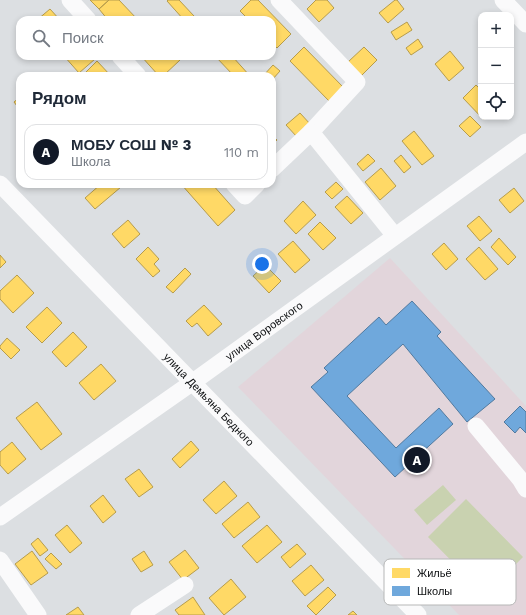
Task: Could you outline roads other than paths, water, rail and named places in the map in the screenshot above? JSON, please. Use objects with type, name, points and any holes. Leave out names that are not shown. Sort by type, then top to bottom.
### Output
[{"type":"street","points":[[70,0],[84,16]]},
{"type":"street","points":[[276,165],[311,132],[357,82],[279,0]]},
{"type":"street","points":[[503,0],[526,24]]},
{"type":"street","points":[[124,60],[134,72]]},
{"type":"street","points":[[311,132],[395,236]]},
{"type":"street","name":"улица Воровского","points":[[0,517],[193,382],[526,142]]},
{"type":"street","name":"улица Демьяна Бедного","points":[[0,184],[384,580]]},
{"type":"street","points":[[238,188],[245,196],[253,188]]},
{"type":"street","points":[[476,426],[520,479],[526,489]]},
{"type":"street","points":[[0,560],[38,615]]},
{"type":"street","points":[[139,615],[185,585]]},
{"type":"street","name":"улица Демьяна Бедного","points":[[408,605],[418,615]]},
{"type":"place","name":"МОБУ СОШ № 3","points":[[417,460]]}]
